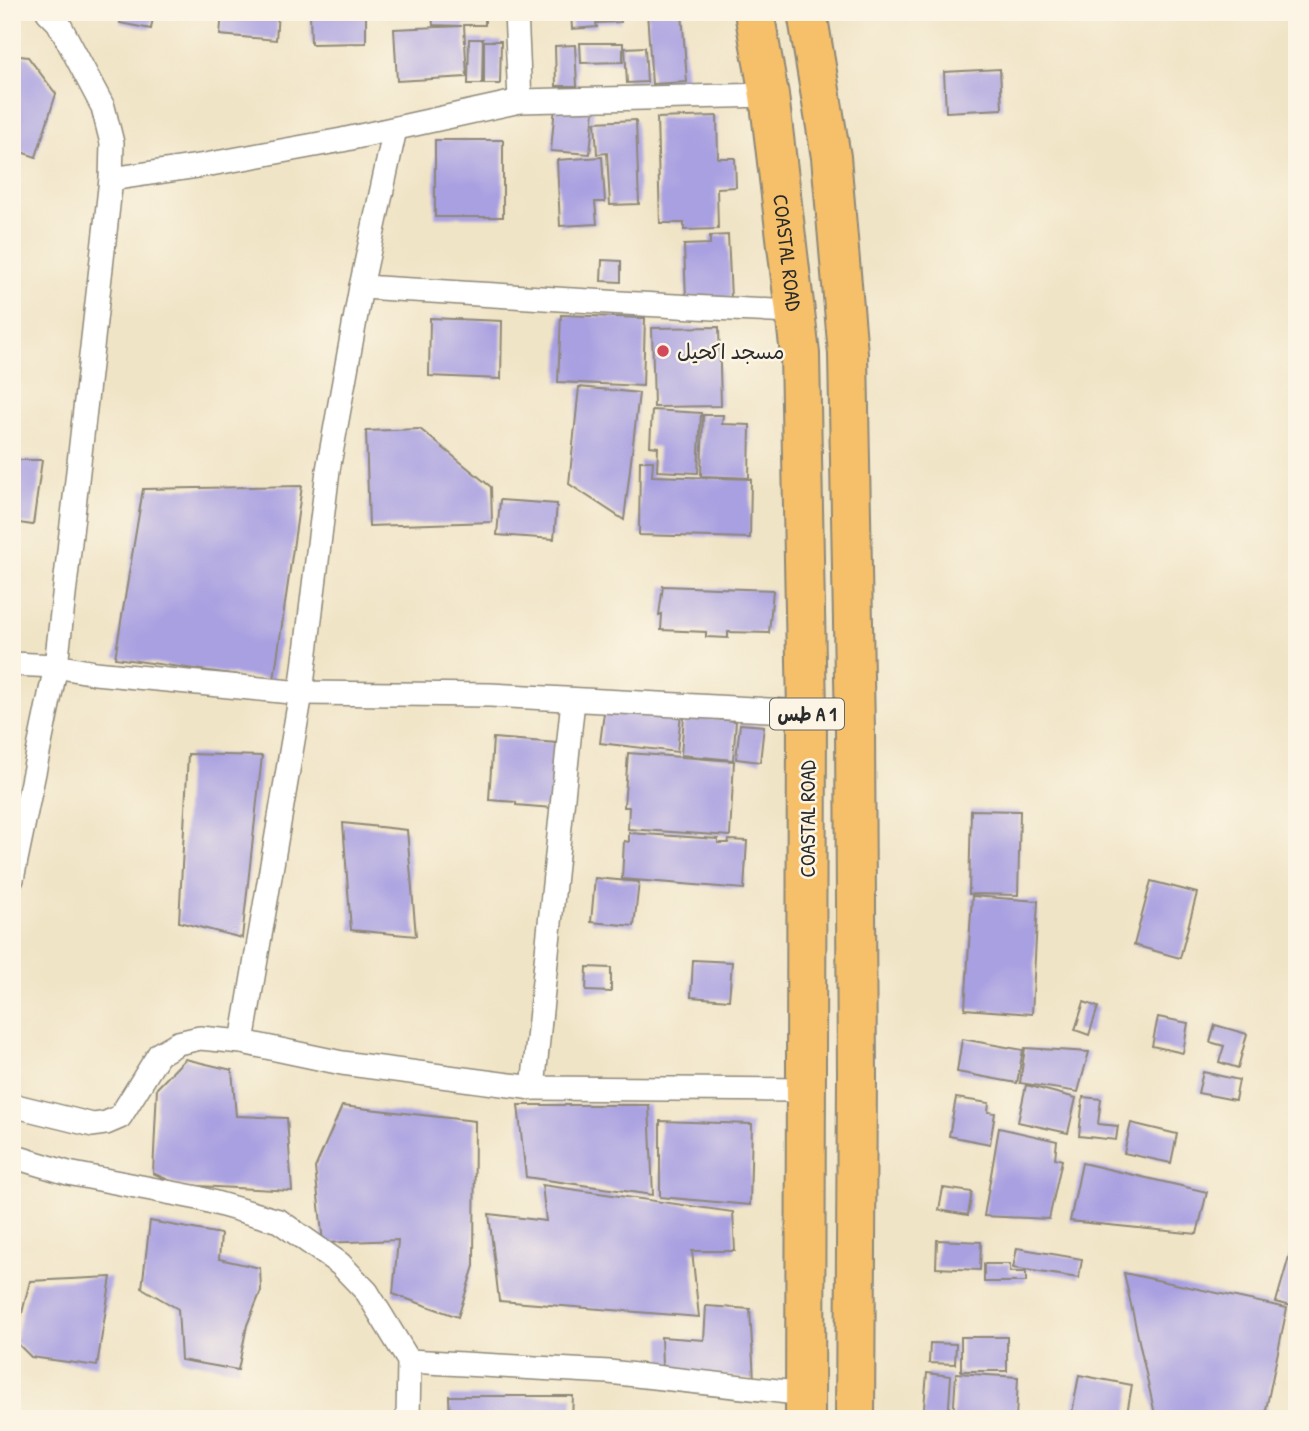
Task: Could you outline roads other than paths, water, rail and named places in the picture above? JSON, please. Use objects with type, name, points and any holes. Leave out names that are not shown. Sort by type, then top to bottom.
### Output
[{"type":"highway","name":"COASTAL ROAD","points":[[754,12],[769,95],[800,354],[807,712],[805,1406]]},
{"type":"highway","name":"طس A 1","points":[[807,12],[831,157],[848,354],[855,716],[855,1419]]},
{"type":"street","points":[[12,879],[56,666],[111,178],[112,143],[103,107],[58,22],[48,12]]},
{"type":"street","points":[[516,12],[520,101]]},
{"type":"street","points":[[111,178],[205,165],[395,129],[520,101],[769,95]]},
{"type":"street","points":[[243,1042],[301,693],[328,470],[361,287],[395,129]]},
{"type":"street","points":[[361,287],[795,312]]},
{"type":"street","points":[[12,664],[56,666],[95,673],[301,693],[490,695],[807,712]]},
{"type":"street","points":[[533,1088],[573,699]]},
{"type":"street","points":[[12,1105],[93,1125],[106,1123],[120,1117],[159,1054],[178,1043],[200,1038],[243,1042],[342,1063],[533,1088],[805,1090]]},
{"type":"street","points":[[12,1156],[68,1173],[198,1198],[279,1221],[340,1264],[367,1292],[409,1360],[408,1419]]},
{"type":"street","points":[[409,1360],[610,1372],[805,1406]]},
{"type":"place","name":"مسجد اكحيل","points":[[663,351]]}]
